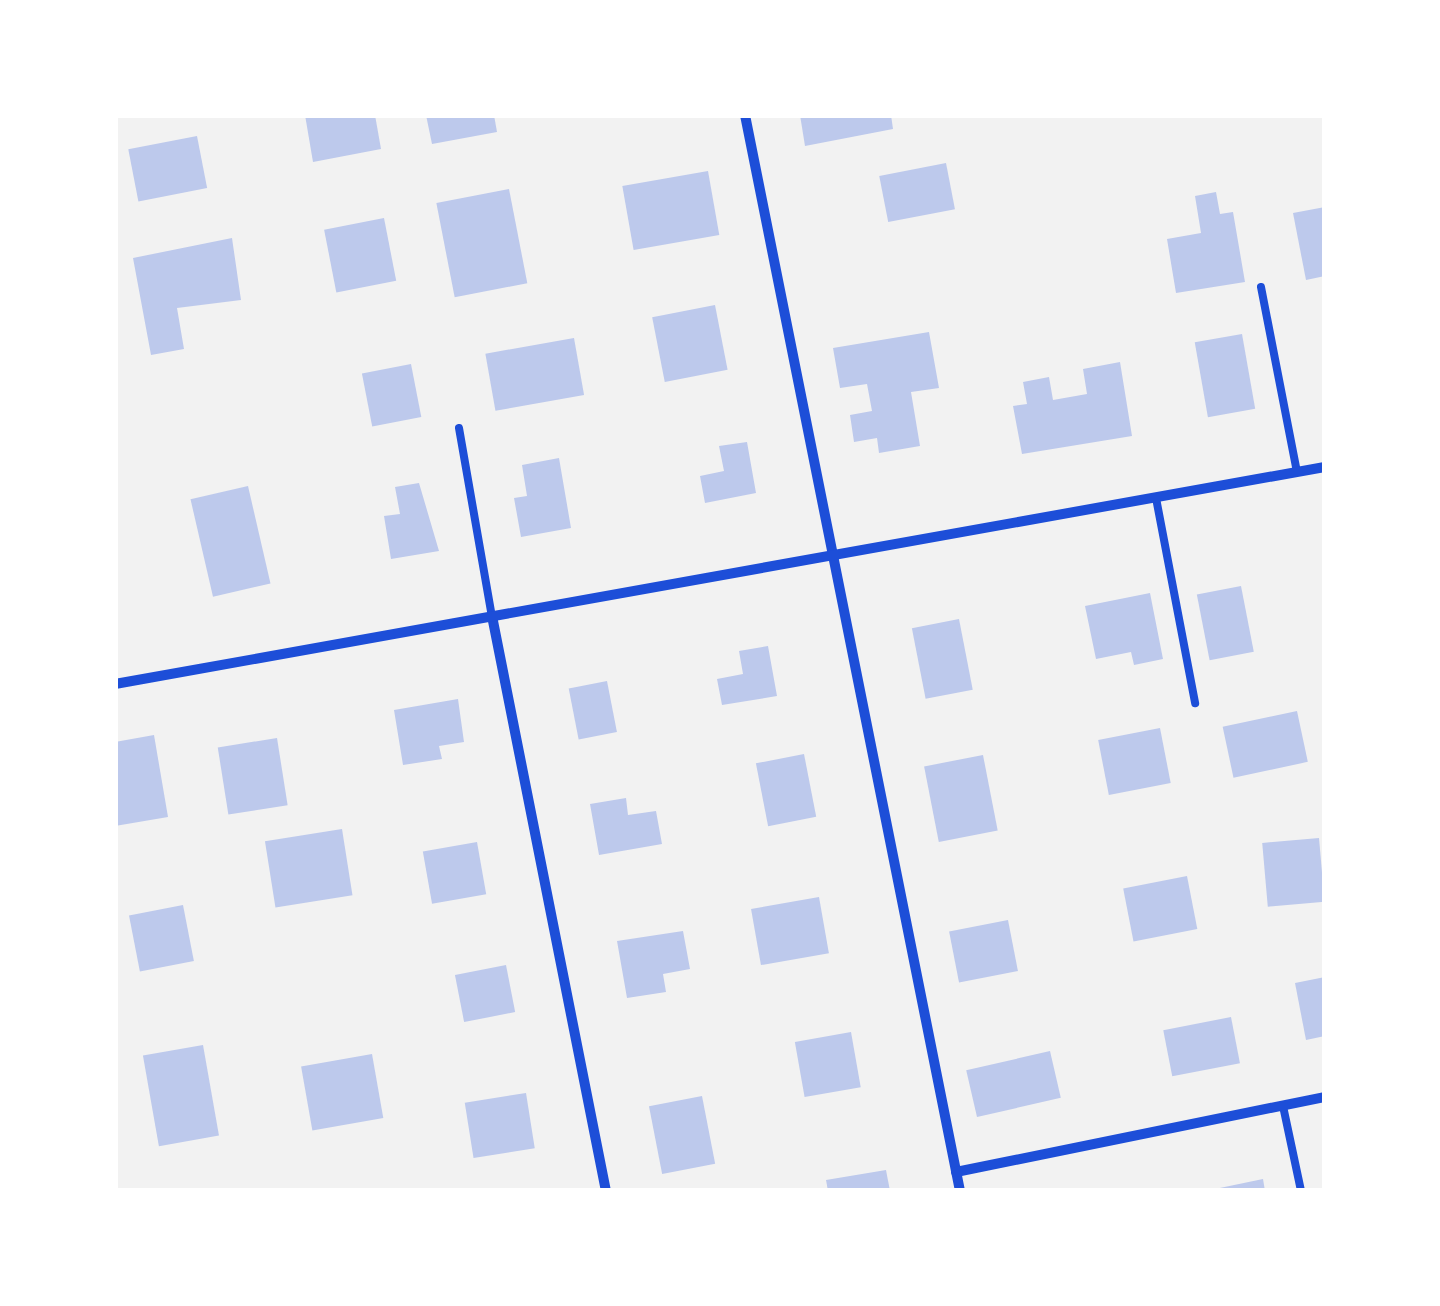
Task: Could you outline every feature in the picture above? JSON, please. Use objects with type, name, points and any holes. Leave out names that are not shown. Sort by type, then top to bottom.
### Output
[{"type":"street","points":[[745,115],[960,1191]]},
{"type":"street","points":[[115,684],[834,561],[1325,467]]},
{"type":"street","points":[[493,622],[606,1191]]},
{"type":"street","points":[[956,1172],[1325,1097]]},
{"type":"lane","points":[[1261,287],[1297,472]]},
{"type":"lane","points":[[458,428],[493,622]]},
{"type":"lane","points":[[1156,498],[1194,703]]},
{"type":"lane","points":[[1283,1106],[1301,1191]]},
{"type":"building","points":[[305,115],[375,115],[381,149],[313,162]]},
{"type":"building","points":[[426,115],[494,115],[497,132],[432,144]]},
{"type":"building","points":[[800,115],[891,115],[893,129],[805,146]]},
{"type":"building","points":[[197,136],[207,188],[138,201],[128,149]]},
{"type":"building","points":[[946,163],[955,209],[888,222],[879,176]]},
{"type":"building","points":[[708,171],[719,235],[634,250],[622,186]]},
{"type":"building","points":[[509,189],[527,283],[455,297],[436,203]]},
{"type":"building","points":[[1216,192],[1220,214],[1233,212],[1245,282],[1176,293],[1167,239],[1201,233],[1195,196]]},
{"type":"building","points":[[1325,207],[1325,276],[1306,280],[1293,213]]},
{"type":"building","points":[[384,218],[396,281],[336,292],[324,230]]},
{"type":"building","points":[[232,238],[241,300],[177,308],[184,349],[151,355],[133,258]]},
{"type":"building","points":[[715,305],[728,370],[665,382],[652,317]]},
{"type":"building","points":[[929,332],[939,388],[911,392],[920,446],[879,453],[877,438],[854,442],[850,415],[872,411],[867,384],[840,388],[833,348]]},
{"type":"building","points":[[1242,334],[1255,409],[1208,417],[1195,342]]},
{"type":"building","points":[[574,338],[584,395],[495,411],[485,354]]},
{"type":"building","points":[[1120,362],[1132,436],[1022,454],[1013,406],[1027,404],[1023,382],[1049,377],[1053,400],[1087,394],[1083,369]]},
{"type":"building","points":[[411,364],[421,417],[372,427],[362,374]]},
{"type":"building","points":[[747,442],[756,493],[705,503],[700,476],[724,471],[719,446]]},
{"type":"building","points":[[559,458],[571,528],[521,537],[514,498],[527,496],[522,465]]},
{"type":"building","points":[[419,483],[439,551],[391,559],[384,516],[400,514],[395,487]]},
{"type":"building","points":[[248,486],[270,583],[213,597],[191,499]]},
{"type":"building","points":[[1241,586],[1254,652],[1210,660],[1197,595]]},
{"type":"building","points":[[1150,593],[1163,659],[1134,665],[1131,652],[1096,659],[1085,606]]},
{"type":"building","points":[[959,619],[973,690],[926,699],[912,628]]},
{"type":"building","points":[[768,646],[777,696],[722,705],[717,679],[743,674],[739,651]]},
{"type":"building","points":[[607,681],[617,732],[579,739],[569,688]]},
{"type":"building","points":[[458,699],[464,742],[439,746],[442,759],[403,765],[394,710]]},
{"type":"building","points":[[1297,711],[1308,762],[1233,778],[1223,727]]},
{"type":"building","points":[[1160,728],[1171,783],[1109,795],[1098,740]]},
{"type":"building","points":[[154,735],[168,817],[115,826],[115,742]]},
{"type":"building","points":[[277,738],[288,805],[228,815],[218,747]]},
{"type":"building","points":[[804,754],[816,817],[768,826],[756,763]]},
{"type":"building","points":[[983,755],[998,831],[939,842],[924,766]]},
{"type":"building","points":[[626,798],[628,815],[656,811],[662,844],[599,855],[590,804]]},
{"type":"building","points":[[342,829],[352,895],[275,907],[265,841]]},
{"type":"building","points":[[1319,838],[1325,902],[1268,907],[1262,843]]},
{"type":"building","points":[[477,842],[486,894],[432,904],[423,852]]},
{"type":"building","points":[[1187,876],[1197,929],[1133,941],[1123,888]]},
{"type":"building","points":[[819,897],[829,953],[761,965],[751,909]]},
{"type":"building","points":[[183,905],[194,961],[140,971],[129,915]]},
{"type":"building","points":[[1008,920],[1018,971],[959,982],[949,931]]},
{"type":"building","points":[[683,931],[690,969],[663,974],[666,992],[627,998],[617,941]]},
{"type":"building","points":[[506,965],[515,1012],[464,1022],[455,975]]},
{"type":"building","points":[[1325,977],[1325,1036],[1306,1040],[1295,983]]},
{"type":"building","points":[[1231,1017],[1240,1063],[1172,1076],[1163,1030]]},
{"type":"building","points":[[851,1032],[861,1087],[805,1097],[795,1042]]},
{"type":"building","points":[[203,1045],[219,1136],[159,1146],[143,1056]]},
{"type":"building","points":[[1050,1051],[1061,1098],[977,1117],[966,1070]]},
{"type":"building","points":[[372,1054],[383,1118],[312,1131],[301,1067]]},
{"type":"building","points":[[526,1093],[535,1148],[474,1158],[465,1103]]},
{"type":"building","points":[[702,1096],[715,1164],[662,1174],[649,1106]]},
{"type":"building","points":[[886,1170],[890,1191],[828,1191],[826,1180]]},
{"type":"building","points":[[1263,1179],[1265,1191],[1215,1191],[1215,1189]]}]
